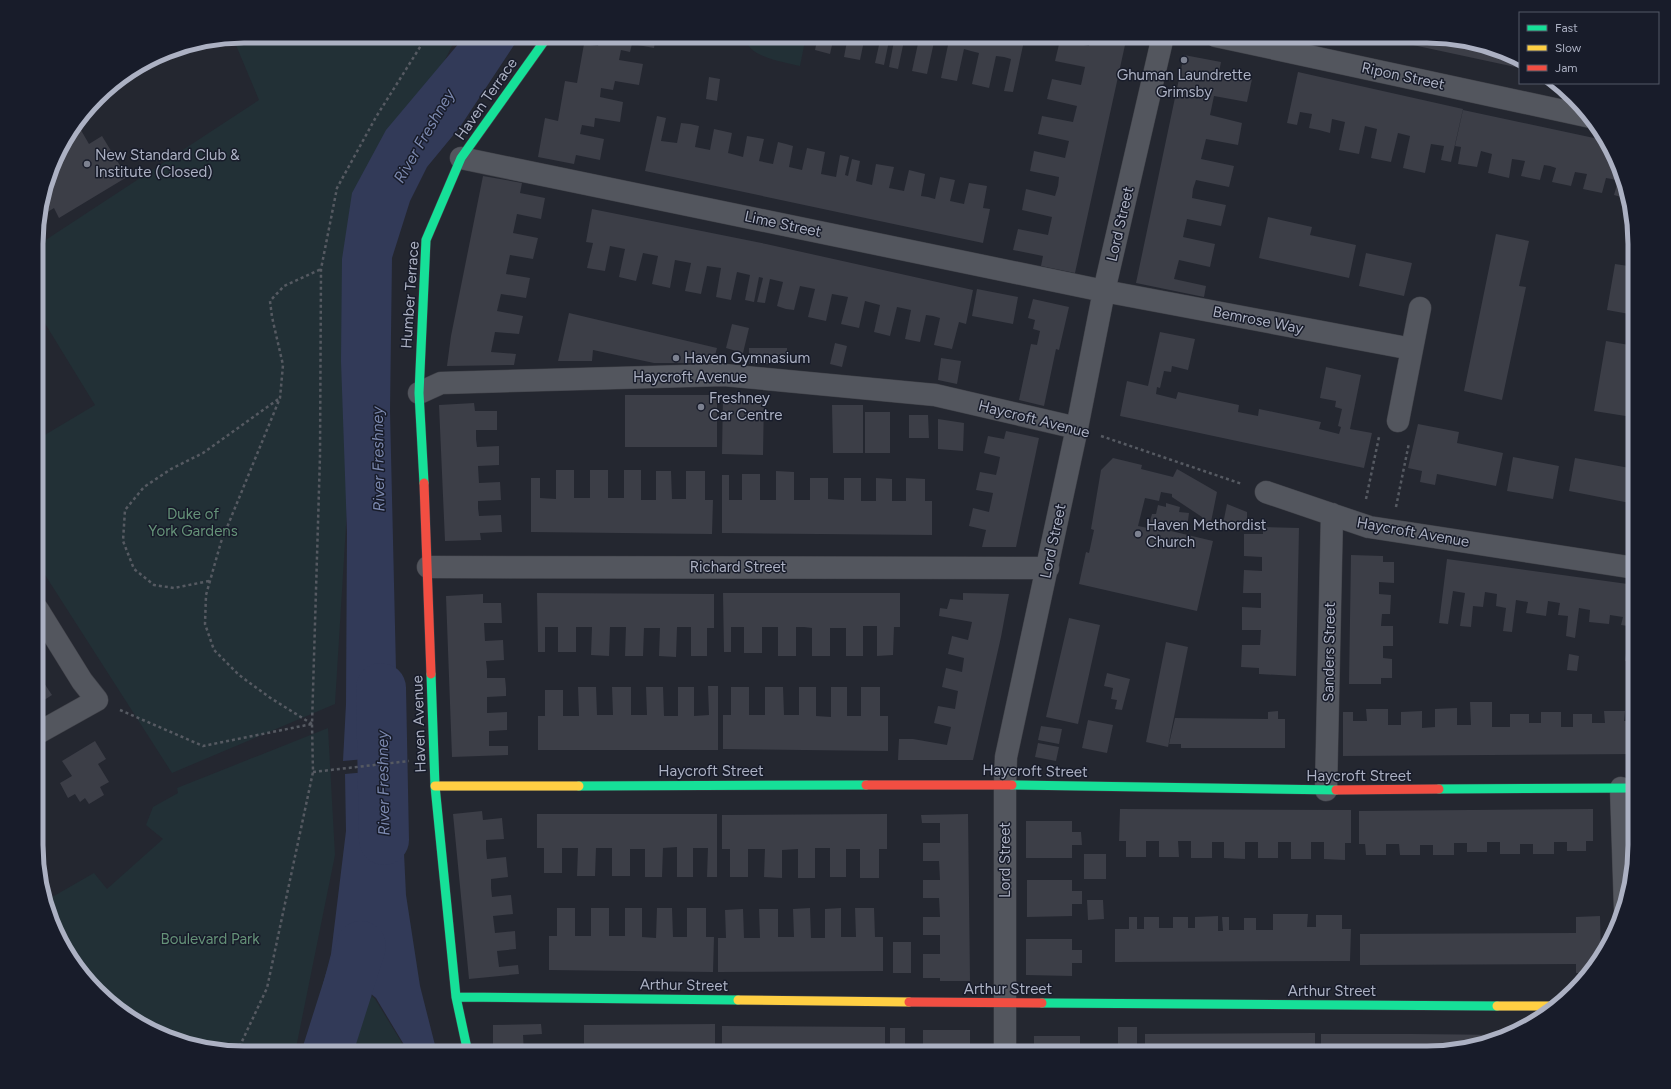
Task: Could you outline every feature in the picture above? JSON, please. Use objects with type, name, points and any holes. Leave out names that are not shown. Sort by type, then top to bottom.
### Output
[{"type":"street","name":"Haven Terrace","points":[[461,158],[541,43]]},
{"type":"street","name":"Lord Street","points":[[1005,1046],[1006,757],[1048,568],[1104,290],[1161,43]]},
{"type":"street","name":"Ripon Street","points":[[1248,43],[1582,115]]},
{"type":"street","name":"Lime Street","points":[[461,158],[1104,290]]},
{"type":"street","name":"Humber Terrace","points":[[419,393],[426,240],[461,158]]},
{"type":"street","name":"Bemrose Way","points":[[1104,290],[1412,349]]},
{"type":"street","points":[[1398,421],[1420,308]]},
{"type":"street","name":"Haycroft Avenue","points":[[419,393],[441,383],[724,375],[934,396],[1077,428]]},
{"type":"street","name":"Haven Avenue","points":[[419,393],[428,567],[435,786],[456,997],[466,1046]]},
{"type":"street","name":"Haycroft Avenue","points":[[1266,492],[1361,524],[1392,531],[1628,567]]},
{"type":"street","name":"Sanders Street","points":[[1326,790],[1332,514]]},
{"type":"street","name":"Richard Street","points":[[428,567],[1048,568]]},
{"type":"street","points":[[43,618],[82,681],[106,704],[43,731]]},
{"type":"street","name":"Haycroft Street","points":[[435,786],[1005,785],[1326,790],[1628,788]]},
{"type":"street","points":[[1626,873],[1628,788]]},
{"type":"street","name":"Arthur Street","points":[[456,997],[1005,1004],[1548,1006]]},
{"type":"path","points":[[240,1046],[267,988],[313,772],[312,724],[320,456],[321,269],[337,188],[376,117],[423,43]]},
{"type":"path","points":[[312,724],[269,697],[239,675],[214,650],[205,624],[206,595],[221,542],[280,398],[283,365],[272,317],[270,301],[284,286],[321,269]]},
{"type":"path","points":[[210,581],[174,588],[154,585],[134,569],[123,542],[125,510],[144,487],[171,469],[203,453],[280,398]]},
{"type":"path","points":[[1361,524],[1383,418],[1413,424],[1392,531]]},
{"type":"path","name":"Haycroft Avenue","points":[[1077,428],[1266,492]]},
{"type":"path","points":[[106,704],[203,746],[312,724]]},
{"type":"path","points":[[313,772],[336,768],[409,761]]},
{"type":"green space","name":"Duke of York Gardens","points":[[235,43],[453,43],[365,218],[335,704],[172,773],[43,572],[43,436],[95,405],[43,320],[43,242],[259,100]]},
{"type":"green space","points":[[747,43],[805,43],[800,66],[758,54],[751,49]]},
{"type":"green space","name":"Boulevard Park","points":[[328,728],[335,855],[296,1046],[230,1046],[204,1042],[167,1031],[143,1019],[121,1005],[84,968],[70,946],[58,922],[50,898],[94,873],[107,889],[163,839],[146,825],[153,807],[178,793],[177,788]]},
{"type":"green space","points":[[358,983],[375,999],[404,1046],[330,1046],[342,1009]]},
{"type":"water","points":[[459,43],[515,43],[460,127],[427,167],[410,201],[392,258],[390,411],[398,756],[343,761],[346,704],[347,532],[341,361],[342,259],[352,193],[386,130]]},
{"type":"water","points":[[400,769],[406,895],[420,986],[435,1046],[405,1046],[376,998],[357,982],[341,1009],[329,1046],[307,1046],[331,954],[346,831],[345,774]]},
{"type":"building","points":[[599,43],[655,43],[654,48],[632,44],[630,52],[621,50],[619,60],[643,64],[639,85],[615,81],[613,90],[601,88],[600,97],[623,102],[620,122],[595,118],[594,127],[582,125],[580,134],[604,139],[600,160],[576,155],[574,164],[538,157],[545,118],[558,121],[565,81],[577,83],[584,44],[598,46]]},
{"type":"building","points":[[816,43],[832,43],[830,54],[815,50]]},
{"type":"building","points":[[847,43],[864,43],[860,60],[844,57]]},
{"type":"building","points":[[879,43],[889,43],[884,65],[875,63]]},
{"type":"building","points":[[894,43],[904,43],[898,69],[889,67]]},
{"type":"building","points":[[918,43],[934,43],[927,74],[912,71]]},
{"type":"building","points":[[941,43],[1024,43],[1013,92],[1004,91],[1011,59],[996,56],[989,88],[972,84],[979,53],[964,49],[957,81],[941,78],[948,45]]},
{"type":"building","points":[[1059,43],[1074,43],[1089,46],[1090,43],[1116,43],[1125,45],[1075,273],[1041,266],[1043,256],[1013,250],[1018,229],[1048,235],[1052,217],[1022,210],[1026,189],[1055,196],[1058,186],[1059,177],[1030,171],[1034,151],[1065,158],[1069,141],[1038,134],[1042,116],[1073,122],[1077,106],[1047,99],[1052,79],[1081,85],[1085,67],[1055,61]]},
{"type":"building","points":[[1404,43],[1441,43],[1467,47],[1504,58],[1519,66],[1519,68]]},
{"type":"building","points":[[1184,55],[1221,62],[1219,72],[1252,79],[1247,102],[1214,96],[1210,115],[1242,123],[1238,145],[1206,139],[1201,159],[1234,166],[1229,187],[1196,180],[1193,189],[1192,198],[1226,205],[1221,226],[1187,219],[1183,237],[1215,244],[1210,267],[1179,260],[1174,279],[1206,286],[1204,297],[1136,283]]},
{"type":"building","points":[[1298,72],[1463,109],[1451,162],[1441,160],[1444,146],[1431,144],[1425,173],[1403,168],[1410,136],[1398,133],[1391,162],[1371,158],[1377,129],[1365,126],[1359,154],[1339,150],[1345,122],[1332,119],[1330,133],[1309,128],[1312,114],[1300,112],[1297,125],[1287,123]]},
{"type":"building","points":[[709,77],[720,79],[717,101],[706,99]]},
{"type":"building","points":[[1463,110],[1598,139],[1613,167],[1618,181],[1606,178],[1602,193],[1583,189],[1587,174],[1575,172],[1571,186],[1552,182],[1556,168],[1550,166],[1544,165],[1540,180],[1521,176],[1525,161],[1512,159],[1509,178],[1488,173],[1492,154],[1481,151],[1477,167],[1458,164],[1461,147],[1455,146]]},
{"type":"building","points":[[657,116],[666,118],[661,141],[677,143],[681,123],[699,126],[695,147],[710,150],[714,129],[732,133],[728,153],[743,157],[747,136],[764,139],[759,161],[773,164],[778,142],[793,146],[789,167],[802,170],[807,148],[825,152],[821,174],[836,177],[840,155],[849,157],[845,175],[848,176],[852,159],[860,161],[856,181],[872,185],[876,164],[894,167],[889,188],[904,191],[909,170],[925,174],[921,196],[935,199],[940,177],[955,180],[950,201],[964,204],[969,183],[987,186],[983,208],[990,209],[983,243],[645,171]]},
{"type":"building","name":"New Standard Club & Institute (Closed)","points":[[80,128],[89,144],[102,136],[127,177],[59,218],[54,208],[46,213],[50,192],[58,167]]},
{"type":"building","points":[[483,176],[522,183],[520,193],[545,198],[541,219],[517,214],[513,233],[538,238],[533,259],[510,255],[506,274],[530,278],[526,298],[501,294],[497,311],[523,316],[519,334],[495,332],[491,352],[516,354],[514,365],[447,366],[451,336]]},
{"type":"building","points":[[1618,182],[1622,197],[1614,195]]},
{"type":"building","points":[[592,209],[766,244],[973,290],[966,324],[959,322],[952,349],[934,345],[940,318],[933,316],[926,315],[920,342],[905,339],[911,310],[897,307],[890,336],[874,332],[880,305],[865,301],[859,328],[841,324],[848,297],[832,294],[826,321],[808,317],[815,289],[800,286],[794,310],[786,309],[777,306],[783,282],[770,279],[765,303],[757,302],[763,278],[759,277],[754,302],[745,300],[750,275],[737,272],[731,300],[716,297],[721,268],[707,266],[701,294],[685,291],[691,263],[675,260],[670,288],[652,284],[658,256],[643,253],[636,281],[619,277],[625,249],[610,246],[605,271],[587,268],[593,243],[586,242]]},
{"type":"building","points":[[1268,217],[1312,227],[1310,235],[1356,245],[1349,278],[1259,258]]},
{"type":"building","points":[[1496,234],[1529,241],[1519,286],[1526,287],[1502,400],[1464,391]]},
{"type":"building","points":[[1366,253],[1412,263],[1404,296],[1359,286]]},
{"type":"building","points":[[1615,264],[1628,266],[1628,314],[1607,310]]},
{"type":"building","points":[[977,289],[1018,297],[1013,324],[972,316]]},
{"type":"building","points":[[1033,299],[1069,307],[1059,350],[1056,349],[1044,406],[1019,400],[1031,344],[1037,345],[1040,331],[1033,329],[1035,320],[1028,318]]},
{"type":"building","points":[[569,313],[717,348],[713,363],[654,363],[593,350],[592,361],[558,361]]},
{"type":"building","points":[[732,324],[749,328],[743,353],[726,348]]},
{"type":"building","points":[[1160,332],[1195,339],[1188,370],[1172,366],[1171,372],[1164,371],[1160,388],[1157,387],[1156,394],[1176,399],[1178,392],[1239,405],[1238,412],[1258,416],[1259,409],[1321,422],[1319,429],[1339,434],[1341,427],[1338,426],[1342,409],[1335,407],[1336,401],[1320,398],[1326,367],[1361,375],[1350,429],[1372,433],[1364,468],[1120,416],[1127,381],[1148,386]]},
{"type":"building","points":[[1606,341],[1628,345],[1628,416],[1594,411]]},
{"type":"building","points":[[835,343],[847,346],[842,367],[830,364]]},
{"type":"building","points":[[749,348],[787,348],[787,364],[749,364]]},
{"type":"building","points":[[941,358],[961,361],[957,384],[938,380]]},
{"type":"building","points":[[625,395],[717,395],[717,447],[625,447]]},
{"type":"building","points":[[723,395],[764,396],[763,455],[722,454]]},
{"type":"building","points":[[474,403],[475,411],[497,411],[497,430],[476,430],[476,439],[477,447],[499,446],[499,465],[478,466],[479,483],[500,482],[501,500],[478,501],[478,508],[479,516],[501,515],[502,532],[480,533],[481,540],[445,541],[439,405]]},
{"type":"building","points":[[832,405],[863,405],[863,453],[833,453]]},
{"type":"building","points":[[865,412],[890,412],[890,453],[865,453]]},
{"type":"building","points":[[909,415],[928,415],[929,438],[909,438]]},
{"type":"building","points":[[938,419],[964,423],[963,451],[938,449]]},
{"type":"building","points":[[1418,424],[1459,432],[1457,443],[1503,453],[1496,486],[1437,474],[1435,485],[1420,482],[1422,471],[1408,468]]},
{"type":"building","points":[[1006,431],[1039,438],[1016,547],[982,547],[986,530],[969,526],[973,508],[989,512],[993,493],[976,490],[980,472],[996,475],[998,467],[1000,457],[984,453],[988,436],[1004,439]]},
{"type":"building","points":[[1513,457],[1559,466],[1553,499],[1507,491]]},
{"type":"building","name":"Haven Methordist Church","points":[[1113,458],[1142,465],[1141,469],[1173,477],[1177,469],[1217,492],[1210,527],[1201,524],[1202,517],[1172,497],[1172,494],[1161,492],[1159,501],[1145,498],[1138,526],[1148,528],[1152,514],[1156,514],[1158,505],[1166,507],[1166,503],[1180,507],[1179,512],[1189,513],[1187,528],[1173,525],[1171,531],[1213,541],[1197,611],[1079,584],[1086,552],[1089,553],[1094,530],[1091,529],[1101,470]]},
{"type":"building","points":[[1575,458],[1628,468],[1628,503],[1569,491]]},
{"type":"building","points":[[556,470],[574,470],[574,498],[590,498],[590,470],[608,470],[608,498],[624,498],[624,470],[641,470],[641,500],[656,500],[656,471],[671,471],[672,499],[686,499],[686,471],[705,471],[705,500],[713,500],[712,534],[531,532],[531,478],[540,478],[540,498],[556,499]]},
{"type":"building","points":[[776,471],[794,472],[794,500],[810,500],[810,478],[828,478],[828,499],[844,500],[844,478],[861,478],[861,501],[876,501],[876,478],[892,479],[892,501],[906,501],[906,478],[925,479],[925,501],[932,501],[932,535],[722,533],[722,475],[729,475],[729,500],[742,500],[742,474],[760,474],[760,500],[776,500]]},
{"type":"building","points":[[1227,504],[1247,512],[1247,526],[1222,529]]},
{"type":"building","points":[[1263,527],[1299,528],[1296,676],[1259,674],[1259,668],[1241,667],[1242,645],[1260,645],[1261,630],[1242,630],[1242,607],[1261,608],[1261,593],[1243,593],[1244,570],[1262,571],[1262,557],[1244,556],[1244,534],[1263,534]]},
{"type":"building","points":[[1351,555],[1383,556],[1383,562],[1394,562],[1394,583],[1379,582],[1379,594],[1391,595],[1390,614],[1382,614],[1381,626],[1393,626],[1393,646],[1383,646],[1383,658],[1392,659],[1392,678],[1381,678],[1381,684],[1349,684]]},
{"type":"building","points":[[1447,559],[1628,584],[1628,626],[1621,625],[1623,617],[1610,615],[1609,624],[1589,622],[1590,610],[1579,608],[1575,638],[1566,636],[1568,616],[1558,615],[1560,603],[1548,601],[1546,616],[1526,613],[1528,602],[1516,600],[1512,632],[1503,631],[1506,608],[1496,606],[1497,594],[1485,592],[1483,607],[1473,606],[1471,627],[1460,626],[1465,593],[1453,591],[1448,624],[1439,623]]},
{"type":"building","points":[[537,593],[714,594],[714,628],[707,628],[707,656],[691,656],[691,627],[677,627],[676,657],[659,656],[660,628],[644,628],[643,656],[625,656],[626,627],[610,627],[609,656],[591,655],[592,627],[576,627],[576,652],[558,652],[558,627],[545,627],[545,652],[538,652]]},
{"type":"building","points":[[723,593],[900,593],[900,627],[894,627],[893,655],[877,656],[877,626],[863,626],[863,656],[846,656],[846,628],[830,628],[830,656],[812,656],[812,628],[804,627],[796,627],[796,656],[778,656],[778,627],[762,627],[762,653],[744,653],[744,627],[731,627],[731,652],[724,652]]},
{"type":"building","points":[[963,593],[1009,594],[1001,637],[973,760],[898,760],[899,739],[913,739],[947,745],[951,727],[934,723],[938,706],[955,709],[958,691],[942,687],[946,668],[962,672],[964,658],[948,654],[952,636],[968,640],[972,622],[939,616],[940,608],[947,609],[950,599],[963,600]]},
{"type":"building","points":[[483,594],[483,603],[501,603],[502,623],[484,623],[485,641],[503,640],[504,660],[486,661],[487,678],[505,678],[506,688],[506,696],[487,697],[487,713],[507,712],[507,730],[489,731],[489,746],[508,746],[508,755],[452,757],[446,596]]},
{"type":"building","points":[[1069,618],[1100,625],[1078,724],[1046,717]]},
{"type":"building","points":[[1166,642],[1188,647],[1168,747],[1146,742]]},
{"type":"building","points":[[1626,653],[1628,653],[1628,662],[1625,661]]},
{"type":"building","points":[[1569,654],[1579,656],[1577,671],[1567,670]]},
{"type":"building","points":[[1107,673],[1130,679],[1122,710],[1115,709],[1117,700],[1111,699],[1113,688],[1104,686]]},
{"type":"building","points":[[43,682],[52,695],[43,701]]},
{"type":"building","points":[[708,686],[718,686],[718,750],[538,750],[538,716],[545,716],[545,690],[563,690],[563,716],[579,716],[578,687],[596,687],[597,715],[613,715],[612,687],[631,687],[631,715],[647,715],[646,687],[663,687],[664,716],[678,716],[678,687],[694,687],[694,716],[709,715]]},
{"type":"building","points":[[731,687],[749,687],[749,715],[765,715],[765,687],[783,687],[784,715],[799,715],[799,687],[816,687],[816,716],[831,717],[831,687],[847,687],[847,716],[861,716],[861,687],[880,687],[880,716],[888,716],[888,751],[723,749],[723,715],[731,715]]},
{"type":"building","points":[[1470,702],[1492,702],[1492,727],[1510,727],[1510,714],[1529,714],[1529,723],[1541,723],[1541,712],[1561,712],[1561,727],[1573,727],[1573,714],[1592,714],[1592,723],[1605,723],[1604,711],[1625,711],[1624,721],[1628,721],[1628,754],[1343,756],[1343,712],[1353,712],[1353,721],[1367,721],[1366,709],[1388,709],[1388,725],[1401,725],[1401,712],[1422,711],[1422,728],[1435,727],[1435,709],[1457,708],[1457,725],[1471,725]]},
{"type":"building","points":[[1278,711],[1278,719],[1285,719],[1285,748],[1181,748],[1181,744],[1169,744],[1175,718],[1268,719],[1268,712]]},
{"type":"building","points":[[1088,720],[1113,725],[1107,753],[1082,748]]},
{"type":"building","points":[[1041,726],[1062,729],[1059,744],[1038,740]]},
{"type":"building","points":[[95,741],[106,759],[98,764],[109,782],[100,787],[104,795],[89,804],[85,798],[80,802],[75,794],[68,798],[60,783],[72,776],[62,761]]},
{"type":"building","points":[[1038,743],[1059,747],[1056,761],[1035,757]]},
{"type":"building","points":[[1120,809],[1351,810],[1351,843],[1345,843],[1345,860],[1324,859],[1324,842],[1311,842],[1311,859],[1291,859],[1291,842],[1278,842],[1278,858],[1258,858],[1258,842],[1245,842],[1245,859],[1224,858],[1224,842],[1212,842],[1212,858],[1191,858],[1191,841],[1178,841],[1179,857],[1159,857],[1159,841],[1146,841],[1146,857],[1126,857],[1126,841],[1119,841]]},
{"type":"building","points":[[1593,809],[1593,841],[1586,841],[1586,851],[1567,851],[1567,842],[1554,842],[1554,854],[1533,854],[1533,844],[1520,844],[1520,854],[1500,854],[1500,842],[1487,842],[1487,852],[1467,852],[1467,843],[1454,843],[1454,855],[1433,855],[1433,845],[1420,845],[1420,855],[1400,855],[1399,844],[1386,844],[1386,855],[1366,855],[1365,844],[1359,844],[1359,811]]},
{"type":"building","points":[[482,811],[483,820],[502,818],[504,839],[486,840],[487,859],[506,857],[508,877],[491,879],[492,897],[511,895],[513,914],[493,916],[495,933],[515,931],[516,949],[497,951],[499,967],[518,965],[519,974],[469,979],[453,814]]},
{"type":"building","points":[[537,814],[717,814],[717,877],[707,877],[708,848],[693,848],[693,877],[677,877],[677,847],[663,848],[662,877],[645,877],[645,849],[630,849],[630,876],[612,876],[612,848],[596,848],[595,876],[577,876],[578,848],[562,848],[562,873],[544,873],[544,848],[537,848]]},
{"type":"building","points":[[887,814],[887,849],[879,849],[879,878],[860,878],[860,849],[846,849],[846,877],[830,877],[830,848],[815,848],[815,878],[798,878],[798,849],[782,850],[782,878],[764,877],[765,849],[748,849],[748,877],[730,877],[730,849],[722,849],[722,815]]},
{"type":"building","points":[[968,814],[970,981],[940,981],[940,978],[923,978],[923,954],[940,954],[940,935],[923,935],[923,917],[940,917],[939,898],[923,898],[923,880],[940,880],[939,861],[923,861],[923,843],[940,843],[940,823],[922,823],[921,815]]},
{"type":"building","points":[[1026,821],[1072,821],[1072,832],[1081,832],[1082,845],[1072,845],[1072,858],[1026,858]]},
{"type":"building","points":[[1084,854],[1106,854],[1106,879],[1084,879]]},
{"type":"building","points":[[1027,880],[1072,880],[1072,891],[1082,891],[1082,904],[1072,904],[1072,916],[1027,917]]},
{"type":"building","points":[[1087,900],[1103,900],[1104,919],[1088,920]]},
{"type":"building","points":[[557,908],[575,908],[575,936],[591,936],[591,908],[609,908],[609,936],[625,936],[625,908],[642,908],[642,937],[656,938],[657,908],[672,908],[673,937],[687,937],[687,908],[706,908],[706,937],[714,937],[713,972],[549,970],[549,936],[557,936]]},
{"type":"building","points":[[810,908],[811,938],[825,938],[825,909],[841,908],[841,937],[856,937],[855,908],[874,908],[875,937],[883,937],[883,971],[718,972],[718,938],[726,938],[725,910],[743,909],[744,938],[760,938],[759,909],[778,909],[778,937],[794,937],[793,909]]},
{"type":"building","points":[[1273,914],[1308,914],[1307,927],[1316,927],[1316,915],[1342,915],[1342,929],[1351,929],[1350,961],[1115,962],[1115,929],[1129,929],[1129,917],[1137,917],[1137,929],[1144,929],[1144,917],[1159,917],[1159,928],[1173,928],[1173,917],[1188,917],[1188,928],[1195,928],[1195,917],[1218,916],[1218,931],[1223,931],[1222,917],[1229,917],[1229,930],[1244,930],[1244,918],[1256,918],[1256,930],[1273,930]]},
{"type":"building","points":[[1600,916],[1601,946],[1582,973],[1576,973],[1576,964],[1360,965],[1360,934],[1576,933],[1576,917]]},
{"type":"building","points":[[1026,939],[1072,939],[1072,950],[1082,950],[1082,963],[1072,963],[1072,976],[1026,975]]},
{"type":"building","points":[[893,942],[911,942],[911,973],[893,973]]},
{"type":"building","points":[[541,1024],[542,1034],[523,1035],[524,1046],[493,1046],[493,1025]]},
{"type":"building","points":[[715,1024],[715,1046],[584,1046],[584,1025]]},
{"type":"building","points":[[722,1026],[885,1027],[885,1046],[722,1046]]},
{"type":"building","points":[[1118,1027],[1137,1027],[1137,1046],[1118,1046]]},
{"type":"building","points":[[890,1028],[905,1028],[905,1046],[890,1046]]},
{"type":"building","points":[[923,1030],[970,1030],[970,1046],[923,1046]]},
{"type":"building","points":[[1315,1033],[1315,1046],[1145,1046],[1145,1034]]},
{"type":"building","points":[[1321,1034],[1492,1035],[1467,1042],[1441,1046],[1321,1046]]},
{"type":"building","points":[[1034,1036],[1080,1036],[1080,1046],[1034,1046]]},
{"type":"waterway","name":"River Freshney","points":[[381,688],[384,840]]},
{"type":"waterway","name":"River Freshney","points":[[329,1046],[361,946]]},
{"type":"traffic: fast","points":[[424,483],[419,393],[426,240],[461,158],[543,43]]},
{"type":"traffic: fast","points":[[431,674],[435,786],[456,997],[466,1046]]},
{"type":"traffic: fast","points":[[579,786],[866,785]]},
{"type":"traffic: fast","points":[[1012,785],[1336,790]]},
{"type":"traffic: fast","points":[[1439,789],[1628,788]]},
{"type":"traffic: fast","points":[[456,997],[738,1000]]},
{"type":"traffic: fast","points":[[1042,1003],[1497,1006]]},
{"type":"traffic: slow","points":[[435,786],[579,786]]},
{"type":"traffic: slow","points":[[738,1000],[909,1002]]},
{"type":"traffic: slow","points":[[1497,1006],[1548,1006]]},
{"type":"traffic: jam","points":[[424,483],[431,674]]},
{"type":"traffic: jam","points":[[866,785],[1012,785]]},
{"type":"traffic: jam","points":[[1336,790],[1439,789]]},
{"type":"traffic: jam","points":[[909,1002],[1042,1003]]},
{"type":"place","name":"Ghuman Laundrette Grimsby","points":[[1184,60]]},
{"type":"place","name":"New Standard Club & Institute (Closed)","points":[[87,164]]},
{"type":"place","name":"Haven Gymnasium","points":[[676,358]]},
{"type":"place","name":"Freshney Car Centre","points":[[701,407]]},
{"type":"place","name":"Haven Methordist Church","points":[[1138,534]]}]
